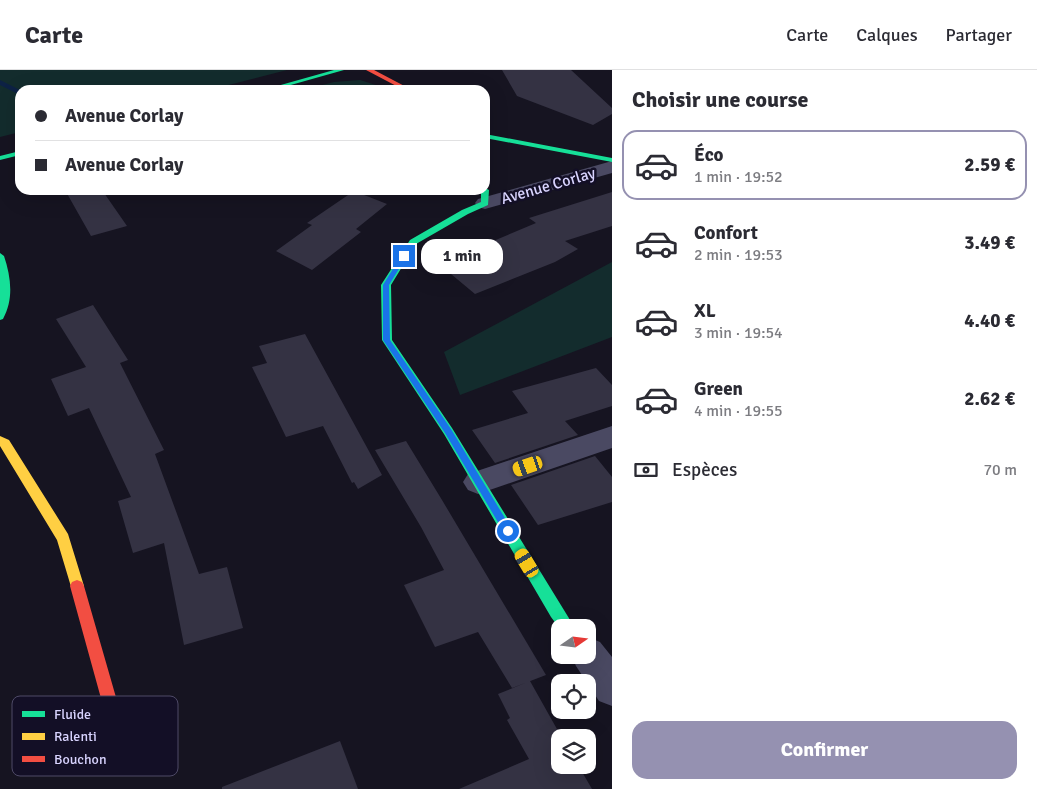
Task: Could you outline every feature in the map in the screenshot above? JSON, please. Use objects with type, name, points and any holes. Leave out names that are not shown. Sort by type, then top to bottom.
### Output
[{"type":"street","points":[[285,85],[341,70]]},
{"type":"street","points":[[369,70],[399,85]]},
{"type":"street","name":"Avenue Corlay","points":[[490,137],[612,160]]},
{"type":"street","points":[[0,158],[15,154]]},
{"type":"street","name":"Avenue Corlay","points":[[490,195],[612,167]]},
{"type":"street","name":"Avenue Corlay","points":[[485,196],[465,212],[413,242],[386,285],[387,340],[448,431],[562,619]]},
{"type":"street","points":[[0,256],[7,283],[5,307],[0,317]]},
{"type":"street","points":[[478,482],[612,438]]},
{"type":"street","points":[[0,440],[5,443],[63,538],[108,696]]},
{"type":"street","points":[[595,664],[612,688]]},
{"type":"green space","points":[[0,70],[287,70],[228,85],[15,85],[15,133],[0,137]]},
{"type":"green space","points":[[360,80],[376,85],[322,85]]},
{"type":"green space","points":[[612,262],[612,337],[460,395],[444,352]]},
{"type":"building","points":[[502,70],[571,70],[612,108],[612,114],[593,125],[517,96]]},
{"type":"building","points":[[612,192],[612,226],[565,241],[578,249],[555,262],[475,294],[439,264],[536,223],[529,218]]},
{"type":"building","points":[[68,195],[105,195],[127,226],[91,236]]},
{"type":"building","points":[[348,195],[364,195],[387,204],[356,229],[361,232],[312,270],[276,251],[312,225],[307,223]]},
{"type":"building","points":[[93,305],[128,360],[120,363],[164,450],[155,454],[199,574],[227,567],[243,628],[184,645],[164,543],[133,553],[118,501],[131,497],[89,408],[68,416],[51,379],[86,367],[56,319]]},
{"type":"building","points":[[305,334],[382,475],[358,489],[354,482],[352,483],[323,426],[286,437],[252,367],[267,363],[259,346]]},
{"type":"building","points":[[596,368],[612,385],[612,406],[565,421],[578,435],[495,463],[472,430],[528,413],[512,391]]},
{"type":"building","points":[[406,441],[546,675],[512,688],[478,632],[435,647],[404,585],[444,570],[375,450]]},
{"type":"building","points":[[595,456],[612,477],[612,502],[538,525],[511,485]]},
{"type":"building","points":[[530,681],[557,729],[551,729],[551,774],[583,774],[592,789],[459,789],[529,759],[507,720],[510,718],[498,694]]},
{"type":"building","points":[[340,741],[358,789],[222,789],[222,787]]},
{"type":"waterway","points":[[0,82],[15,90]]},
{"type":"traffic: fast","points":[[285,85],[341,70]]},
{"type":"traffic: fast","points":[[490,137],[612,160]]},
{"type":"traffic: fast","points":[[0,158],[15,154]]},
{"type":"traffic: fast","points":[[485,195],[485,203],[465,212],[413,242],[386,285],[387,340],[448,431],[561,619]]},
{"type":"traffic: fast","points":[[0,256],[6,287],[5,302],[0,317]]},
{"type":"traffic: slow","points":[[0,440],[5,443],[63,538],[77,586]]},
{"type":"traffic: jam","points":[[369,70],[399,85]]},
{"type":"traffic: jam","points":[[77,586],[108,696]]},
{"type":"route","points":[[404,256],[386,285],[387,340],[448,431],[508,531]]}]
